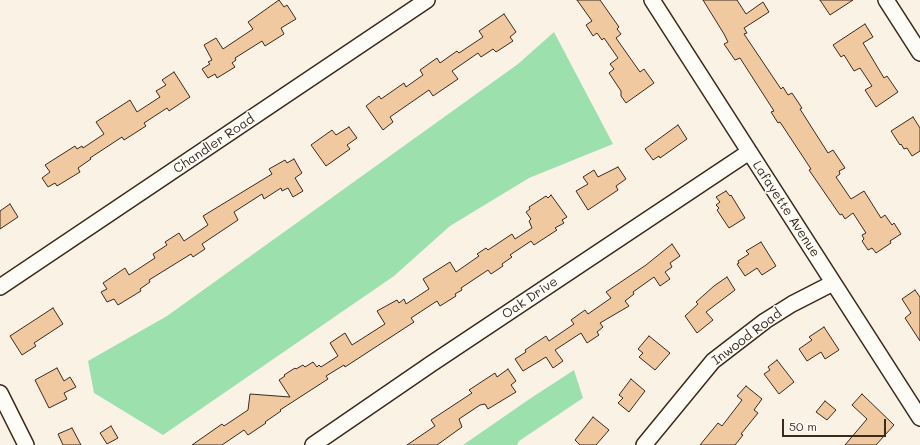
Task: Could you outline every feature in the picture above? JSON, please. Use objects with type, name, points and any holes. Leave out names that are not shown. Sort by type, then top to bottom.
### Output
[{"type":"street","name":"Chandler Road","points":[[0,287],[427,0]]},
{"type":"street","name":"Lafayette Avenue","points":[[652,0],[920,418]]},
{"type":"street","points":[[886,0],[920,53]]},
{"type":"street","name":"Oak Drive","points":[[313,445],[431,364],[749,152]]},
{"type":"street","name":"Inwood Road","points":[[644,445],[713,361],[765,320],[833,283]]},
{"type":"street","points":[[0,393],[26,445]]},
{"type":"green space","points":[[554,32],[613,144],[529,178],[450,226],[394,276],[163,435],[94,393],[88,361],[167,316],[518,64]]},
{"type":"green space","points":[[574,370],[583,398],[519,441],[517,445],[463,445],[531,398]]},
{"type":"building","points":[[279,0],[284,7],[287,5],[296,19],[281,28],[284,34],[265,46],[262,41],[235,58],[236,60],[232,63],[235,67],[217,78],[215,74],[208,78],[202,69],[210,64],[208,62],[212,60],[204,45],[216,38],[223,49],[253,29],[248,22]]},
{"type":"building","points":[[577,0],[600,0],[619,27],[617,29],[621,34],[616,38],[640,72],[644,69],[654,83],[626,103],[621,96],[621,91],[609,73],[614,69],[610,64],[618,58],[604,38],[602,40],[597,33],[593,36],[586,25],[592,21]]},
{"type":"building","points":[[703,0],[737,0],[746,14],[763,2],[769,12],[744,28],[747,33],[744,34],[781,89],[783,87],[788,95],[792,93],[802,108],[800,109],[828,153],[833,150],[845,168],[839,171],[840,174],[836,177],[851,199],[864,191],[881,218],[885,215],[892,225],[894,223],[901,234],[890,241],[891,243],[876,253],[872,248],[868,250],[862,241],[864,239],[862,235],[866,233],[853,213],[845,219],[842,214],[840,215],[809,170],[811,169],[780,122],[778,123],[771,112],[774,111],[740,58],[735,60],[724,44],[728,42]]},
{"type":"building","points":[[820,0],[853,0],[830,15]]},
{"type":"building","points":[[504,14],[516,32],[510,37],[513,41],[496,52],[493,49],[481,57],[478,53],[452,71],[458,79],[433,96],[429,90],[390,117],[393,122],[383,130],[366,106],[379,96],[381,99],[404,83],[406,87],[423,75],[420,70],[437,58],[440,63],[457,51],[459,53],[483,37],[479,31]]},
{"type":"building","points":[[865,24],[873,37],[863,43],[884,78],[887,76],[898,92],[876,107],[865,90],[872,86],[860,68],[854,71],[844,55],[841,57],[833,45]]},
{"type":"building","points":[[174,72],[190,97],[169,111],[167,108],[144,123],[146,126],[124,140],[122,137],[90,158],[91,159],[78,168],[80,172],[57,186],[55,183],[48,187],[42,178],[50,172],[45,165],[75,146],[77,149],[82,146],[83,148],[104,134],[96,122],[130,100],[137,112],[160,97],[156,91],[166,85],[162,80]]},
{"type":"building","points":[[913,117],[920,128],[920,151],[912,156],[907,148],[904,149],[901,144],[900,145],[891,131]]},
{"type":"building","points":[[678,125],[687,139],[660,158],[659,156],[653,160],[645,149]]},
{"type":"building","points":[[349,127],[357,138],[347,145],[350,149],[326,166],[311,145],[332,130],[336,135]]},
{"type":"building","points":[[294,159],[302,173],[295,178],[303,191],[293,197],[288,188],[282,191],[281,188],[264,199],[262,194],[234,212],[238,220],[202,244],[205,249],[193,257],[191,254],[149,280],[150,282],[140,289],[141,291],[118,305],[114,299],[107,302],[101,292],[107,289],[103,283],[125,268],[129,275],[155,258],[153,254],[167,245],[165,242],[179,233],[184,241],[208,225],[203,216],[272,174],[269,169],[285,160],[287,163]]},
{"type":"building","points":[[618,167],[626,179],[616,186],[618,190],[588,210],[576,191],[588,184],[583,177],[594,170],[598,177]]},
{"type":"building","points":[[726,191],[730,196],[731,195],[745,218],[729,228],[717,210],[719,208],[716,205],[720,202],[716,197]]},
{"type":"building","points":[[551,195],[567,217],[562,220],[564,223],[555,228],[557,230],[534,245],[531,241],[510,255],[512,257],[502,264],[503,266],[491,274],[488,270],[461,288],[462,290],[455,294],[456,296],[440,306],[437,301],[411,318],[414,322],[345,367],[344,365],[326,376],[328,379],[280,410],[281,411],[265,422],[266,423],[248,435],[244,430],[222,445],[192,445],[222,424],[224,426],[248,410],[250,394],[290,397],[279,380],[285,376],[284,375],[295,368],[296,369],[303,365],[305,367],[313,362],[317,367],[319,365],[321,367],[338,356],[330,343],[345,333],[352,345],[385,324],[377,311],[397,300],[399,303],[404,299],[406,304],[429,289],[423,279],[450,262],[456,272],[479,256],[477,254],[486,248],[488,250],[512,234],[515,239],[532,228],[529,221],[531,219],[526,212],[530,209],[529,207],[546,196],[548,198]]},
{"type":"building","points":[[10,204],[18,217],[0,229],[0,211]]},
{"type":"building","points":[[761,242],[776,266],[762,275],[757,268],[745,276],[737,264],[739,263],[738,261],[749,254],[746,251]]},
{"type":"building","points":[[672,244],[680,256],[670,263],[672,267],[665,272],[670,279],[660,286],[654,277],[633,292],[634,294],[625,301],[629,306],[600,323],[603,327],[597,332],[599,335],[587,343],[581,333],[555,350],[563,361],[553,368],[546,357],[523,371],[515,359],[526,352],[525,350],[546,336],[549,341],[574,324],[571,320],[585,310],[588,314],[611,298],[606,292],[646,265]]},
{"type":"building","points":[[727,277],[735,290],[706,312],[713,320],[697,333],[685,316],[698,304],[696,302]]},
{"type":"building","points":[[915,290],[920,297],[920,341],[905,318],[911,313],[902,299]]},
{"type":"building","points":[[53,308],[63,324],[34,343],[36,346],[22,355],[10,336]]},
{"type":"building","points":[[824,327],[839,350],[825,359],[821,352],[807,361],[799,349],[812,340],[809,337]]},
{"type":"building","points":[[649,336],[670,353],[655,370],[639,357],[643,353],[638,349]]},
{"type":"building","points":[[777,360],[794,382],[779,394],[764,374],[770,370],[768,367]]},
{"type":"building","points":[[57,368],[64,381],[70,377],[76,387],[64,393],[67,399],[49,408],[35,380]]},
{"type":"building","points":[[508,369],[516,381],[511,385],[516,392],[488,409],[485,404],[480,405],[459,419],[462,427],[437,445],[407,445],[435,426],[431,420],[472,393],[469,390],[495,373],[497,377]]},
{"type":"building","points":[[631,379],[645,391],[629,412],[618,403],[623,398],[619,395]]},
{"type":"building","points":[[746,386],[762,399],[754,410],[758,413],[741,434],[743,435],[735,445],[700,445],[718,423],[722,426],[742,400],[737,396]]},
{"type":"building","points":[[862,394],[894,425],[876,445],[845,445],[867,419],[852,405]]},
{"type":"building","points":[[825,401],[836,410],[827,420],[816,412]]},
{"type":"building","points":[[593,417],[609,430],[596,445],[580,445],[575,440]]},
{"type":"building","points":[[111,426],[118,438],[107,444],[100,433]]},
{"type":"building","points":[[72,428],[81,445],[63,445],[58,434]]}]
